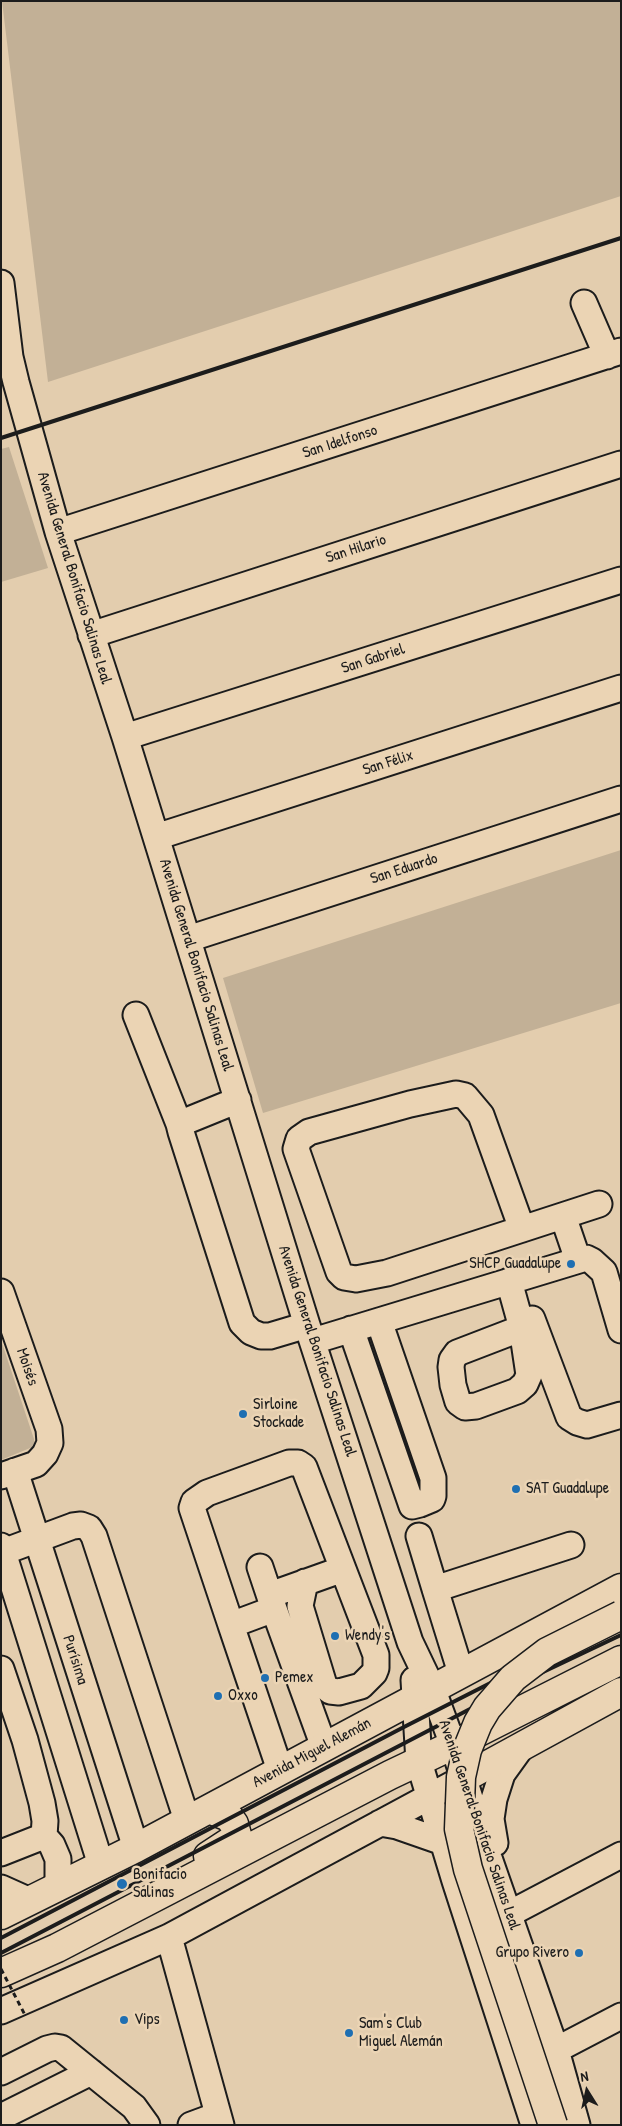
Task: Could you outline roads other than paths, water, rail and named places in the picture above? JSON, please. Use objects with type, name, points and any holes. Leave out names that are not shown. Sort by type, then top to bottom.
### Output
[{"type":"highway","name":"Avenida Miguel Alemán","points":[[1,1916],[136,1848],[621,1588]]},
{"type":"highway","points":[[553,2125],[468,1869],[459,1829],[461,1778],[467,1750],[478,1723],[487,1708],[513,1678],[547,1652],[621,1615]]},
{"type":"highway","points":[[546,1627],[534,1638],[530,1645],[528,1653],[531,1669],[542,1682],[558,1688],[567,1687]]},
{"type":"highway","points":[[1,1971],[57,1948],[390,1775],[454,1745],[621,1660]]},
{"type":"highway","points":[[464,1778],[621,1692]]},
{"type":"highway","points":[[57,1948],[234,1839],[237,1835],[229,1817],[198,1815]]},
{"type":"street","name":"Avenida General Bonifacio Salinas Leal","points":[[1,282],[9,385],[125,737],[310,1333],[410,1642],[424,1692],[454,1745],[489,1858],[556,2050],[577,2125]]},
{"type":"street","points":[[584,303],[614,353]]},
{"type":"street","name":"San Idelfonso","points":[[58,532],[614,353]]},
{"type":"street","name":"San Hilario","points":[[91,635],[621,464]]},
{"type":"street","name":"San Gabriel","points":[[125,737],[621,580]]},
{"type":"street","name":"San Félix","points":[[156,837],[621,688]]},
{"type":"street","name":"San Eduardo","points":[[188,940],[621,799]]},
{"type":"street","points":[[136,1015],[179,1124],[242,1323],[251,1332],[261,1336],[270,1336],[351,1329],[586,1258],[604,1272],[621,1330]]},
{"type":"street","points":[[522,1229],[481,1115],[465,1096],[456,1094],[410,1104],[309,1132],[299,1139],[296,1149],[339,1272],[344,1277],[356,1279],[387,1273],[599,1204]]},
{"type":"street","points":[[179,1124],[238,1100]]},
{"type":"street","points":[[563,1216],[578,1260]]},
{"type":"street","points":[[513,1280],[522,1328]]},
{"type":"street","points":[[513,1280],[569,1417],[576,1422],[587,1424],[621,1415]]},
{"type":"street","name":"Moisés","points":[[2,1296],[48,1430],[50,1443],[45,1454],[36,1464],[8,1473]]},
{"type":"street","points":[[379,1321],[433,1478],[435,1490],[432,1499],[415,1522]]},
{"type":"street","points":[[351,1329],[415,1522],[461,1673]]},
{"type":"street","points":[[280,1770],[192,1508],[194,1502],[199,1497],[289,1463],[298,1463],[304,1466],[376,1655],[376,1668],[370,1679],[361,1686],[347,1691],[330,1691],[324,1685],[300,1606],[305,1582]]},
{"type":"street","name":"Purísima","points":[[8,1473],[36,1539],[136,1848]]},
{"type":"street","points":[[101,1865],[2,1549],[72,1526],[82,1525],[89,1528],[94,1536],[198,1815]]},
{"type":"street","points":[[435,1589],[571,1545]]},
{"type":"street","points":[[260,1567],[324,1747]]},
{"type":"street","points":[[231,1625],[305,1582],[342,1569]]},
{"type":"street","points":[[1,1669],[25,1740],[42,1803],[45,1820],[44,1836],[52,1845],[58,1859],[60,1868],[58,1886]]},
{"type":"street","name":"Avenida General Bonifacio Salinas Leal","points":[[424,1692],[418,1762],[430,1796],[454,1881],[534,2125]]},
{"type":"street","points":[[520,1749],[502,1774],[492,1809],[492,1830],[505,1884],[506,1908],[621,1855]]},
{"type":"street","points":[[13,2013],[168,1937],[464,1778]]},
{"type":"street","points":[[380,1823],[397,1826],[443,1842]]},
{"type":"street","points":[[1,1854],[44,1836]]},
{"type":"street","points":[[454,1881],[459,1866],[466,1858],[477,1854],[489,1858]]},
{"type":"street","points":[[1,1888],[30,1901]]},
{"type":"street","points":[[168,1937],[219,2120],[191,2125]]},
{"type":"street","points":[[556,2050],[621,2016]]},
{"type":"street","points":[[1,2072],[47,2049],[62,2048],[134,2107],[147,2125]]},
{"type":"street","points":[[5,2108],[91,2072]]},
{"type":"railway","points":[[1,438],[621,238]]},
{"type":"railway","points":[[1,1938],[404,1727],[514,1671],[621,1620]]},
{"type":"railway","points":[[1,1953],[520,1683],[621,1635]]},
{"type":"place","name":"SHCP Guadalupe","points":[[571,1264]]},
{"type":"place","name":"Sirloine Stockade","points":[[243,1414]]},
{"type":"place","name":"SAT Guadalupe","points":[[516,1489]]},
{"type":"place","name":"Wendy's","points":[[335,1636]]},
{"type":"place","name":"Pemex","points":[[265,1678]]},
{"type":"place","name":"Oxxo","points":[[218,1696]]},
{"type":"place","name":"Bonifacio Salinas","points":[[122,1884]]},
{"type":"place","name":"Grupo Rivero","points":[[579,1953]]},
{"type":"place","name":"Vips","points":[[124,2020]]},
{"type":"place","name":"Sam's Club Miguel Alemán","points":[[349,2033]]}]
